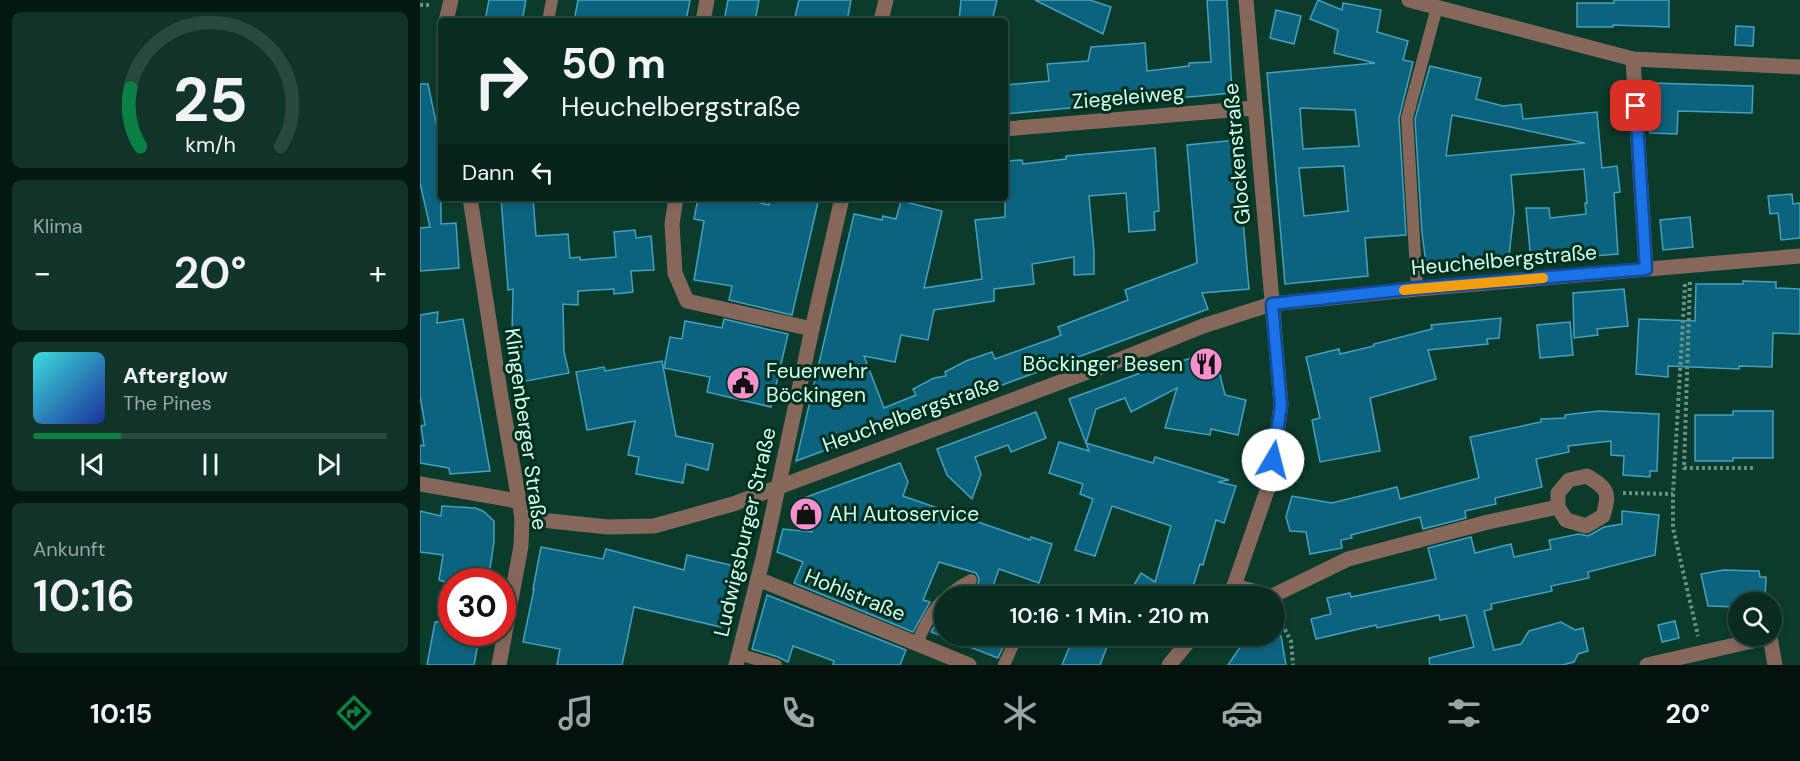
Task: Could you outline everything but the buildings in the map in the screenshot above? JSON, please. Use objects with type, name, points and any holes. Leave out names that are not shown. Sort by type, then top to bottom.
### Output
[{"type":"street","points":[[448,18],[451,0]]},
{"type":"street","points":[[704,18],[707,0]]},
{"type":"street","points":[[882,18],[886,0]]},
{"type":"street","name":"Glockenstraße","points":[[1232,586],[1270,479],[1281,405],[1246,0]]},
{"type":"street","points":[[1409,0],[1633,59],[1800,67]]},
{"type":"street","points":[[1633,59],[1646,269]]},
{"type":"street","name":"Ziegeleiweg","points":[[1008,129],[1254,108]]},
{"type":"street","name":"Klingenberger Straße","points":[[470,201],[522,518],[521,546],[499,665]]},
{"type":"street","points":[[676,201],[672,224],[675,273],[687,301],[812,329]]},
{"type":"street","name":"Ludwigsburger Straße","points":[[737,660],[790,440],[841,201]]},
{"type":"street","name":"Heuchelbergstraße","points":[[777,488],[828,467],[1109,364],[1203,326],[1272,304],[1417,288],[1800,256]]},
{"type":"street","points":[[1587,476],[1603,486],[1607,493],[1608,500],[1603,516],[1586,526],[1566,520],[1558,507],[1558,493],[1569,480],[1587,476]]},
{"type":"street","points":[[420,484],[518,501]]},
{"type":"street","points":[[522,518],[608,527],[654,526],[733,504],[777,488]]},
{"type":"street","points":[[1285,590],[1348,559],[1488,522],[1558,507]]},
{"type":"street","name":"Hohlstraße","points":[[758,579],[969,665]]},
{"type":"street","points":[[1647,665],[1770,637],[1775,665]]},
{"type":"street","points":[[1169,665],[1185,646]]},
{"type":"lane","points":[[549,18],[552,0]]},
{"type":"lane","points":[[1417,288],[1407,118],[1437,7]]},
{"type":"lane","points":[[917,643],[936,606],[952,590],[971,580]]},
{"type":"lane","points":[[1004,665],[1013,646]]},
{"type":"lane","points":[[737,660],[776,665]]},
{"type":"path","points":[[1688,267],[1684,468],[1753,468]]},
{"type":"path","points":[[1688,267],[1673,494],[1673,528],[1701,652]]},
{"type":"path","points":[[1607,493],[1673,494]]},
{"type":"path","points":[[1285,630],[1291,641],[1293,665]]},
{"type":"slow traffic","points":[[1404,290],[1543,278]]},
{"type":"place","name":"Böckinger Besen","points":[[1206,364]]},
{"type":"place","name":"Feuerwehr Böckingen","points":[[743,383]]},
{"type":"place","name":"AH Autoservice","points":[[806,514]]},
{"type":"route","points":[[1273,460],[1281,405],[1272,304],[1417,288],[1646,269],[1636,106]]}]
